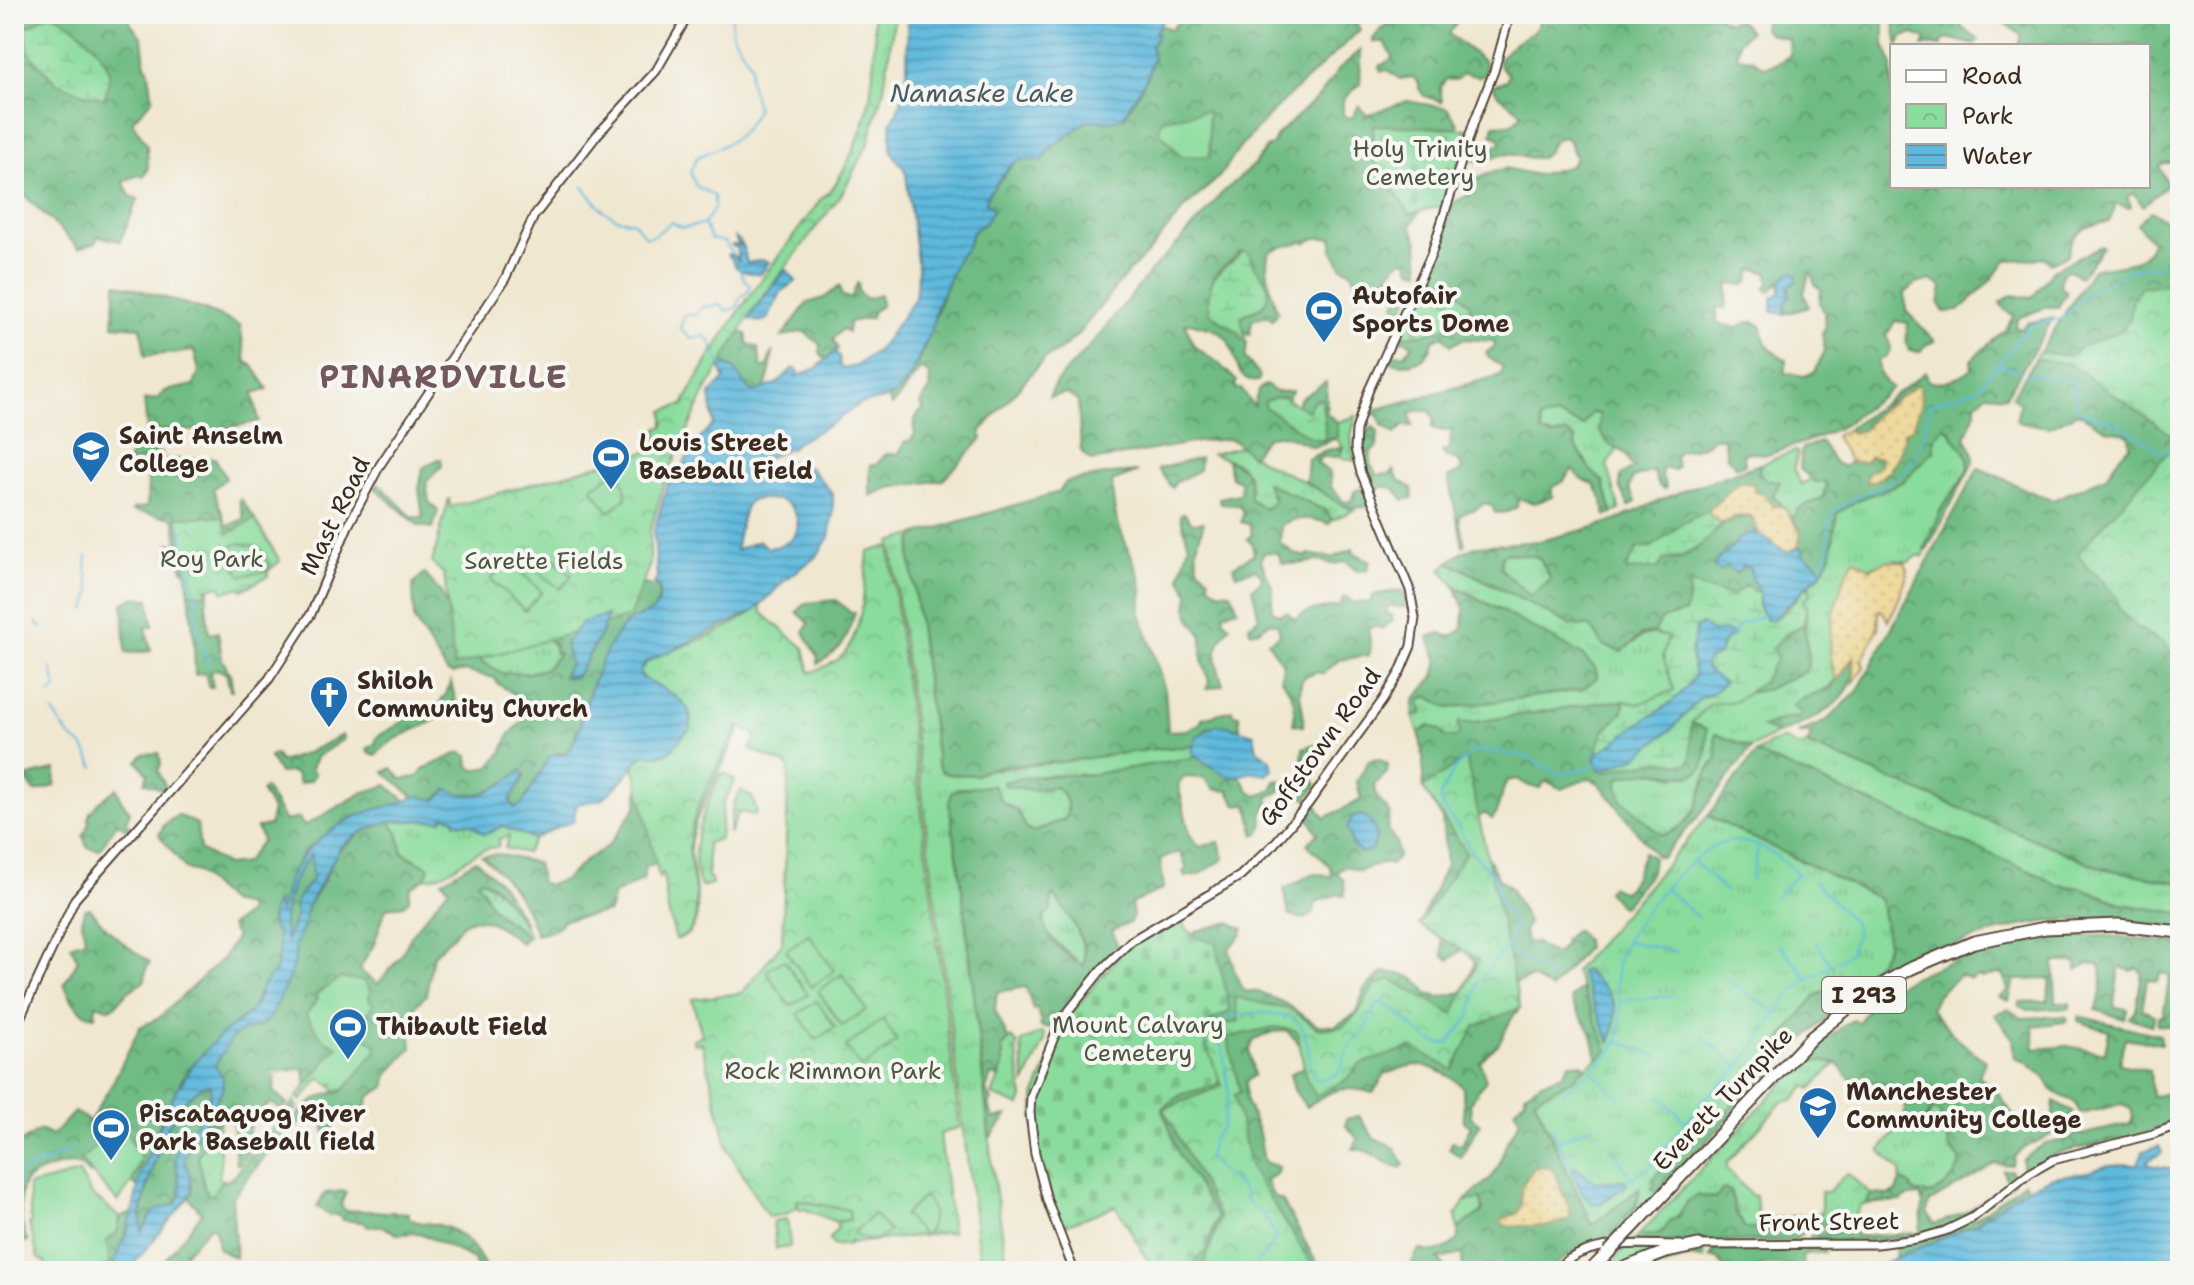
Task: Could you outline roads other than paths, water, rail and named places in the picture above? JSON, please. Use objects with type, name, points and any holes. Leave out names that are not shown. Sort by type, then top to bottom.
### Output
[{"type":"highway","name":"Everett Turnpike","points":[[1599,1271],[1612,1253],[1812,1037],[1851,1004],[1894,977],[1960,947],[2031,930],[2096,924],[2180,932]]},
{"type":"highway","name":"Everett Turnpike","points":[[1633,1230],[1819,1039],[1864,1002],[1901,979],[1968,951],[2032,935],[2105,931],[2180,938]]},
{"type":"highway","points":[[1617,1271],[1656,1255],[1699,1245]]},
{"type":"highway","name":"Everett Turnpike","points":[[1590,1271],[1612,1253]]},
{"type":"main road","name":"Mast Road","points":[[14,1031],[75,899],[269,679],[311,614],[348,526],[380,465],[505,279],[536,213],[597,135],[656,71],[689,14]]},
{"type":"main road","name":"Goffstown Road","points":[[1074,1271],[1047,1200],[1035,1154],[1030,1113],[1031,1096],[1060,1022],[1103,968],[1131,941],[1240,876],[1277,840],[1308,804],[1383,700],[1411,646],[1415,618],[1410,590],[1361,473],[1355,434],[1368,392],[1431,255],[1470,133],[1494,71],[1510,14]]},
{"type":"main road","name":"Front Street","points":[[1554,1271],[1580,1253],[1597,1247],[1877,1244],[1917,1239],[1945,1231],[1972,1218],[2030,1173],[2058,1158],[2140,1138],[2180,1124]]},
{"type":"water","name":"Namaske Lake","points":[[907,14],[1172,14],[1163,20],[1155,32],[1158,34],[1151,46],[1153,57],[1148,75],[1122,118],[1112,121],[1088,120],[1050,149],[1043,160],[1025,159],[1011,165],[988,194],[986,202],[993,210],[985,223],[973,231],[967,247],[957,260],[936,308],[933,327],[909,379],[892,397],[860,404],[791,449],[748,467],[768,471],[787,467],[780,459],[810,468],[833,494],[829,537],[817,556],[784,581],[755,611],[644,663],[641,677],[676,697],[688,710],[691,719],[690,729],[671,750],[643,755],[602,799],[577,804],[573,822],[534,839],[503,826],[484,834],[471,824],[455,823],[455,819],[444,816],[442,820],[390,821],[362,832],[341,846],[307,907],[291,973],[272,1015],[260,1026],[233,1036],[215,1065],[223,1077],[223,1088],[184,1158],[192,1193],[128,1271],[111,1271],[129,1228],[141,1172],[174,1094],[194,1063],[221,1034],[256,1005],[262,986],[276,970],[279,951],[277,931],[272,925],[273,910],[277,901],[279,913],[290,877],[304,855],[323,836],[369,811],[416,796],[436,800],[448,789],[468,795],[487,792],[522,770],[525,775],[510,801],[515,808],[522,804],[550,756],[566,753],[573,742],[610,644],[625,624],[657,606],[659,588],[654,583],[657,579],[654,531],[668,482],[680,471],[694,445],[714,424],[710,394],[725,379],[722,364],[735,369],[743,383],[754,392],[778,383],[793,368],[799,371],[796,377],[817,368],[835,351],[843,369],[856,366],[880,348],[915,298],[918,270],[906,174],[893,154],[891,144],[891,123],[898,111],[905,84]],"holes":[[[752,500],[782,501],[795,512],[798,523],[795,534],[790,541],[778,546],[768,548],[759,541],[736,550],[747,505]],[[311,855],[312,880],[295,902],[296,915],[286,941],[286,907],[304,863]],[[206,1084],[210,1085],[204,1112],[177,1151],[180,1196],[173,1205],[153,1213],[142,1232],[147,1189],[165,1133],[172,1118],[191,1095]]]},
{"type":"water","points":[[735,237],[742,245],[747,263],[769,262],[761,274],[738,269],[727,254],[735,256],[739,262],[736,247],[731,245],[738,245]]},
{"type":"water","points":[[786,269],[796,281],[781,292],[768,319],[760,322],[748,319]]},
{"type":"water","points":[[1791,271],[1797,275],[1797,281],[1788,287],[1790,295],[1785,303],[1785,313],[1772,311],[1772,298],[1781,293],[1780,282]]},
{"type":"water","points":[[1755,532],[1786,552],[1802,547],[1803,555],[1819,565],[1822,571],[1773,620],[1766,620],[1758,605],[1760,593],[1753,582],[1750,568],[1742,566],[1737,574],[1728,567],[1720,571],[1713,567],[1740,538]]},
{"type":"water","points":[[607,615],[602,632],[577,676],[563,677],[570,664],[565,644],[582,622]]},
{"type":"water","points":[[1702,624],[1712,632],[1725,630],[1734,635],[1723,642],[1719,655],[1707,660],[1705,668],[1724,683],[1713,693],[1700,698],[1673,728],[1635,758],[1601,770],[1595,759],[1598,752],[1666,706],[1695,675],[1691,655],[1696,628]]},
{"type":"water","points":[[1216,725],[1254,734],[1257,750],[1271,760],[1273,770],[1267,775],[1252,772],[1231,778],[1196,757],[1192,750],[1197,736]]},
{"type":"water","points":[[1362,815],[1373,826],[1376,835],[1372,849],[1362,853],[1353,847],[1347,828],[1352,817]]},
{"type":"water","points":[[1584,970],[1613,1000],[1616,1018],[1610,1043],[1580,972]]},
{"type":"water","points":[[2159,1146],[2162,1153],[2148,1161],[2149,1165],[2180,1170],[2180,1265],[2168,1261],[2057,1271],[1866,1271],[1975,1224],[2020,1191],[2053,1177],[2088,1172],[2109,1165],[2138,1164],[2143,1151]]},
{"type":"water","points":[[1575,1167],[1596,1182],[1625,1180],[1627,1185],[1601,1203],[1592,1204],[1578,1184],[1572,1170]]},
{"type":"waterway","points":[[733,14],[732,29],[751,66],[749,78],[757,108],[740,134],[697,157],[690,172],[696,186],[714,196],[714,209],[704,224],[711,239],[725,242],[733,255]]},
{"type":"waterway","points":[[583,187],[604,211],[618,219],[634,222],[645,237],[655,235],[671,222],[683,228],[704,224]]},
{"type":"waterway","points":[[2166,248],[2164,241],[2168,233],[2180,227]]},
{"type":"waterway","points":[[1821,568],[1829,550],[1829,522],[1833,512],[1855,498],[1882,487],[1907,470],[1923,441],[1929,405],[1978,388],[2031,325],[2061,319],[2086,295],[2130,270],[2160,266]]},
{"type":"waterway","points":[[715,354],[709,339],[704,336],[691,339],[680,328],[685,315],[696,315],[702,307],[720,305],[727,311],[738,307],[740,297],[748,292],[750,285],[739,268]]},
{"type":"waterway","points":[[717,357],[722,366]]},
{"type":"waterway","points":[[1998,365],[2019,371]]},
{"type":"waterway","points":[[2027,374],[2070,380],[2075,386],[2075,405],[2079,411],[2119,424],[2161,452],[2180,448]]},
{"type":"waterway","points":[[181,528],[197,598],[195,621],[208,665]]},
{"type":"waterway","points":[[86,610],[91,591],[86,569],[87,556]]},
{"type":"waterway","points":[[14,599],[20,607]]},
{"type":"waterway","points":[[1731,636],[1740,625],[1764,615]]},
{"type":"waterway","points":[[36,622],[43,629]]},
{"type":"waterway","points":[[50,695],[57,688],[51,668]]},
{"type":"waterway","points":[[53,712],[69,736],[84,747],[94,767]]},
{"type":"waterway","points":[[1254,1271],[1276,1236],[1264,1215],[1249,1203],[1242,1189],[1207,1158],[1214,1138],[1222,1127],[1229,1093],[1223,1051],[1213,1026],[1245,1014],[1273,1014],[1295,1020],[1304,1032],[1313,1077],[1318,1080],[1339,1071],[1350,1045],[1364,1031],[1380,1003],[1397,1012],[1429,1040],[1448,1044],[1470,1017],[1478,983],[1506,947],[1515,927],[1500,902],[1493,875],[1471,851],[1457,825],[1442,808],[1440,797],[1453,770],[1479,750],[1525,756],[1560,775],[1601,764]]},
{"type":"waterway","points":[[1563,1092],[1600,1063],[1616,1043],[1621,1022],[1616,974],[1622,949],[1646,910],[1681,871],[1717,845],[1733,841],[1762,847],[1802,877]]},
{"type":"waterway","points":[[1751,879],[1758,849]]},
{"type":"waterway","points":[[1694,862],[1726,891]]},
{"type":"waterway","points":[[1776,897],[1797,875]]},
{"type":"waterway","points":[[1624,1184],[1650,1166],[1707,1097],[1740,1067],[1788,996],[1805,981],[1849,954],[1857,934],[1855,924],[1814,881]]},
{"type":"waterway","points":[[1666,889],[1698,918]]},
{"type":"waterway","points":[[1627,941],[1677,952]]},
{"type":"waterway","points":[[1816,941],[1832,967]]},
{"type":"waterway","points":[[1780,945],[1807,978]]},
{"type":"waterway","points":[[1507,948],[1553,977]]},
{"type":"waterway","points":[[1728,980],[1776,1013]]},
{"type":"waterway","points":[[1622,1001],[1673,996]]},
{"type":"waterway","points":[[1703,1037],[1739,1067]]},
{"type":"waterway","points":[[1617,1040],[1660,1058]]},
{"type":"waterway","points":[[1592,1071],[1619,1098]]},
{"type":"waterway","points":[[1659,1095],[1686,1122]]},
{"type":"waterway","points":[[1557,1141],[1593,1125]]},
{"type":"waterway","points":[[1551,1127],[1572,1168]]},
{"type":"waterway","points":[[1611,1144],[1630,1178]]},
{"type":"waterway","points":[[14,1179],[22,1172],[71,1150]]},
{"type":"waterway","points":[[2176,1168],[2179,1162]]},
{"type":"place","name":"Autofair Sports Dome","points":[[1324,344]]},
{"type":"place","name":"Saint Anselm College","points":[[91,484]]},
{"type":"place","name":"Louis Street Baseball Field","points":[[611,491]]},
{"type":"place","name":"Shiloh Community Church","points":[[329,729]]},
{"type":"place","name":"Thibault Field","points":[[348,1061]]},
{"type":"place","name":"Manchester Community College","points":[[1818,1140]]},
{"type":"place","name":"Piscataquog River Park Baseball field","points":[[111,1162]]},
{"type":"district","name":"PINARDVILLE","points":[[444,376]]},
{"type":"park label","name":"Holy Trinity Cemetery","points":[[1420,163]]},
{"type":"park label","name":"Roy Park","points":[[212,559]]},
{"type":"park label","name":"Sarette Fields","points":[[544,561]]},
{"type":"park label","name":"Mount Calvary Cemetery","points":[[1138,1039]]},
{"type":"park label","name":"Rock Rimmon Park","points":[[833,1071]]}]
